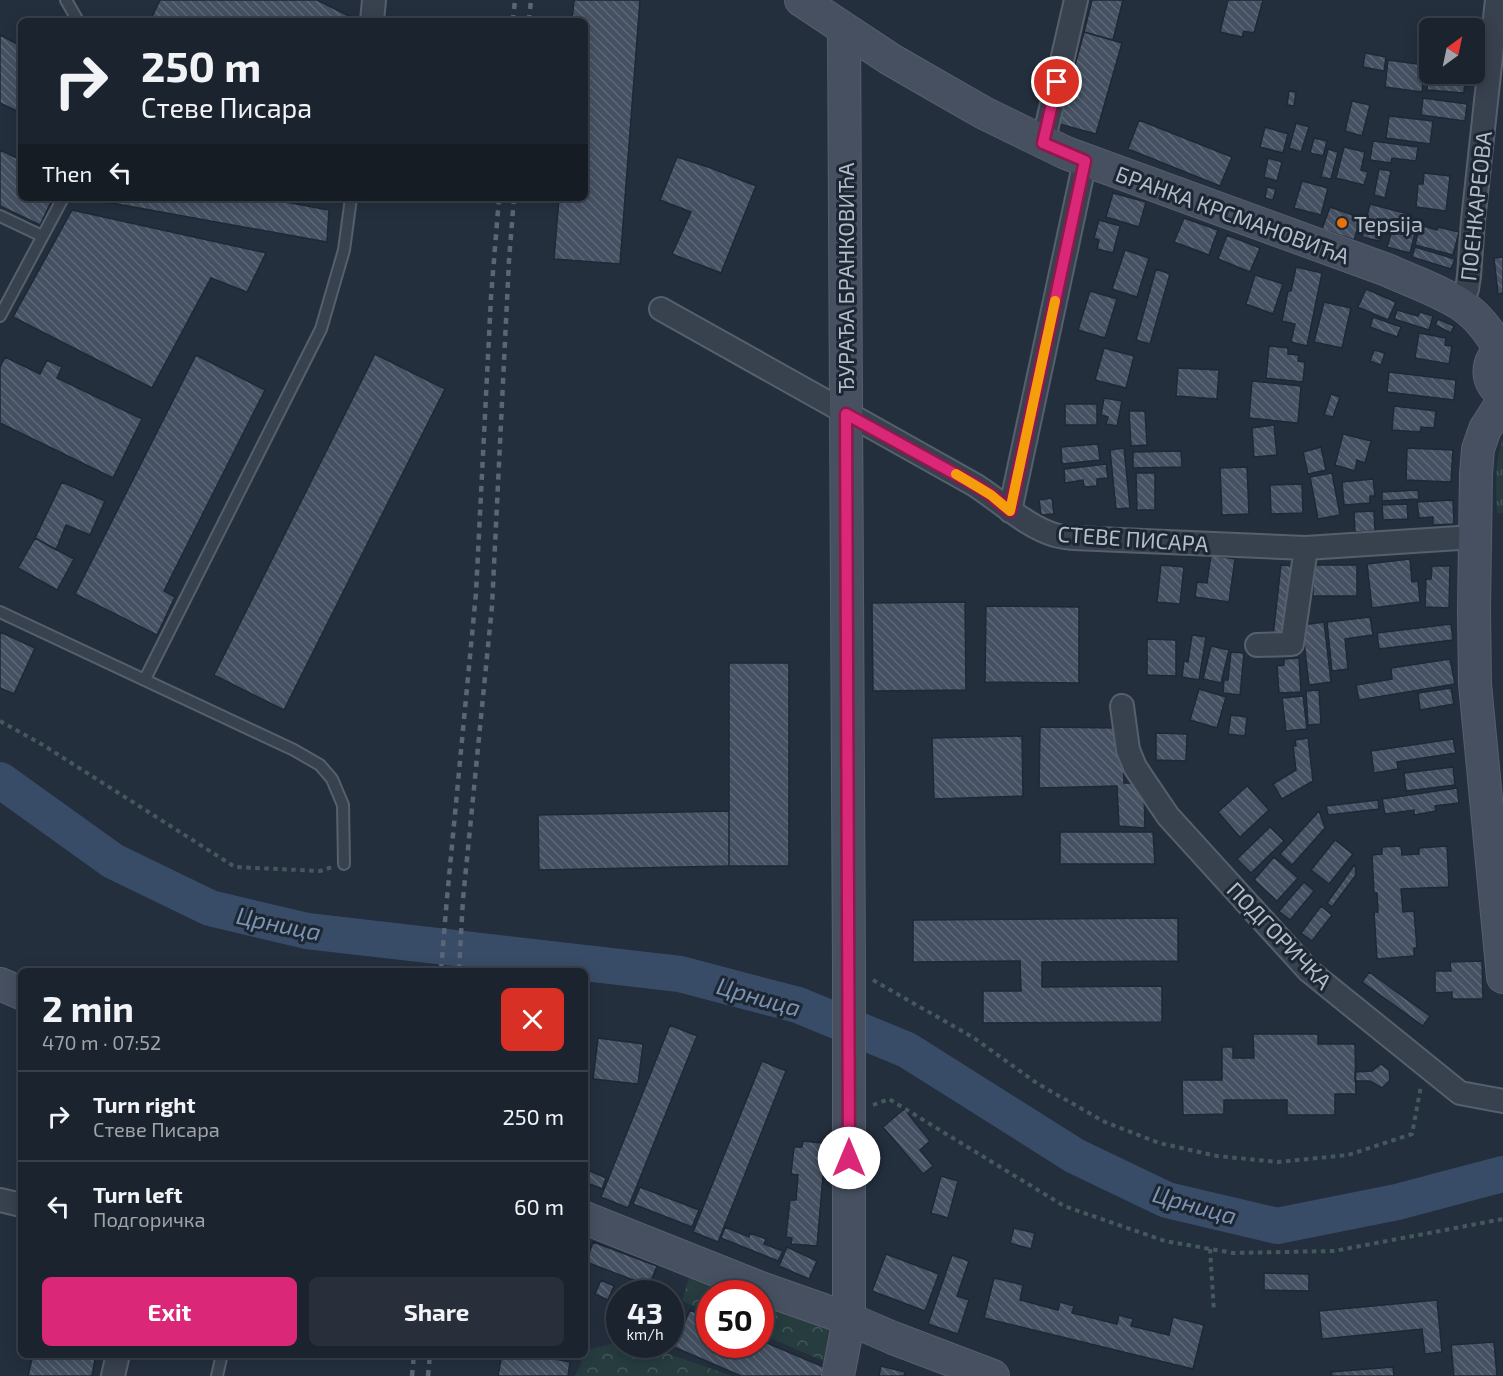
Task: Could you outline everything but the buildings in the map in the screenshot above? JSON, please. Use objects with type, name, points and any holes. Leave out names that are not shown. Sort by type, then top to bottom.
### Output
[{"type":"street","points":[[372,18],[374,0]]},
{"type":"street","name":"БРАНКА КРСМАНОВИЋА","points":[[801,0],[934,85],[1043,143],[1085,161],[1388,270],[1461,304],[1480,321],[1501,349]]},
{"type":"street","points":[[1043,143],[1076,0]]},
{"type":"street","name":"ПОЕНКАРЕОВА","points":[[1461,304],[1469,276],[1497,0]]},
{"type":"street","name":"ЂУРАЂА БРАНКОВИЋА","points":[[838,1376],[849,1319],[844,29]]},
{"type":"street","points":[[1010,511],[1085,161]]},
{"type":"street","name":"СТЕВЕ ПИСАРА","points":[[661,309],[975,485],[1039,529],[1056,535],[1074,538],[1306,548],[1474,537]]},
{"type":"street","points":[[1501,349],[1491,361],[1489,375],[1495,388],[1503,394]]},
{"type":"street","points":[[1503,401],[1485,429],[1478,449],[1474,537],[1475,684],[1503,977]]},
{"type":"street","points":[[1257,645],[1292,644],[1306,548]]},
{"type":"street","name":"ПОДГОРИЧКА","points":[[1122,706],[1128,750],[1135,767],[1168,816],[1309,971],[1460,1093],[1503,1101]]},
{"type":"street","points":[[0,984],[18,992]]},
{"type":"street","points":[[0,1200],[18,1204]]},
{"type":"street","points":[[588,1219],[758,1287],[849,1319],[993,1376]]},
{"type":"street","points":[[113,1376],[117,1358]]},
{"type":"lane","points":[[66,0],[76,18]]},
{"type":"lane","points":[[0,316],[61,201]]},
{"type":"lane","points":[[145,679],[321,329],[344,250],[351,201]]},
{"type":"lane","points":[[0,216],[42,236]]},
{"type":"lane","points":[[0,612],[294,750],[320,765],[332,779],[343,804],[344,864]]},
{"type":"lane","points":[[217,1376],[221,1358]]},
{"type":"path","points":[[0,721],[235,867],[320,870],[344,864]]},
{"type":"path","points":[[849,953],[1038,1084],[1105,1122],[1159,1143],[1217,1155],[1278,1162],[1348,1155],[1412,1134],[1425,1065]]},
{"type":"path","points":[[849,1105],[889,1099],[1064,1206],[1165,1241],[1210,1249],[1233,1253],[1334,1251],[1503,1219]]},
{"type":"path","points":[[1210,1249],[1214,1312]]},
{"type":"green space","points":[[1503,439],[1503,513],[1497,513],[1497,467]]},
{"type":"green space","points":[[691,1271],[716,1280],[696,1280],[696,1307],[684,1302]]},
{"type":"green space","points":[[774,1301],[836,1325],[828,1363],[774,1340]]},
{"type":"green space","points":[[606,1345],[606,1358],[681,1358],[732,1376],[575,1376],[583,1358],[588,1358],[588,1350]]},
{"type":"waterway","name":"Црница","points":[[0,780],[113,861],[210,908],[307,931],[680,974],[798,1005],[907,1050],[1075,1156],[1167,1200],[1277,1226],[1397,1202],[1503,1174]]},
{"type":"railway","points":[[513,18],[515,0]]},
{"type":"railway","points":[[529,18],[531,0]]},
{"type":"railway","points":[[441,968],[476,593],[491,297],[499,201]]},
{"type":"railway","points":[[459,968],[463,899],[492,606],[514,201]]},
{"type":"railway","points":[[412,1376],[414,1358]]},
{"type":"railway","points":[[428,1376],[430,1358]]},
{"type":"slow traffic","points":[[956,474],[991,495],[1010,511],[1055,301]]},
{"type":"place","name":"Tepsija","points":[[1342,223]]},
{"type":"route","points":[[849,1158],[846,414],[975,485],[1010,511],[1085,161],[1043,143],[1057,82]]}]
